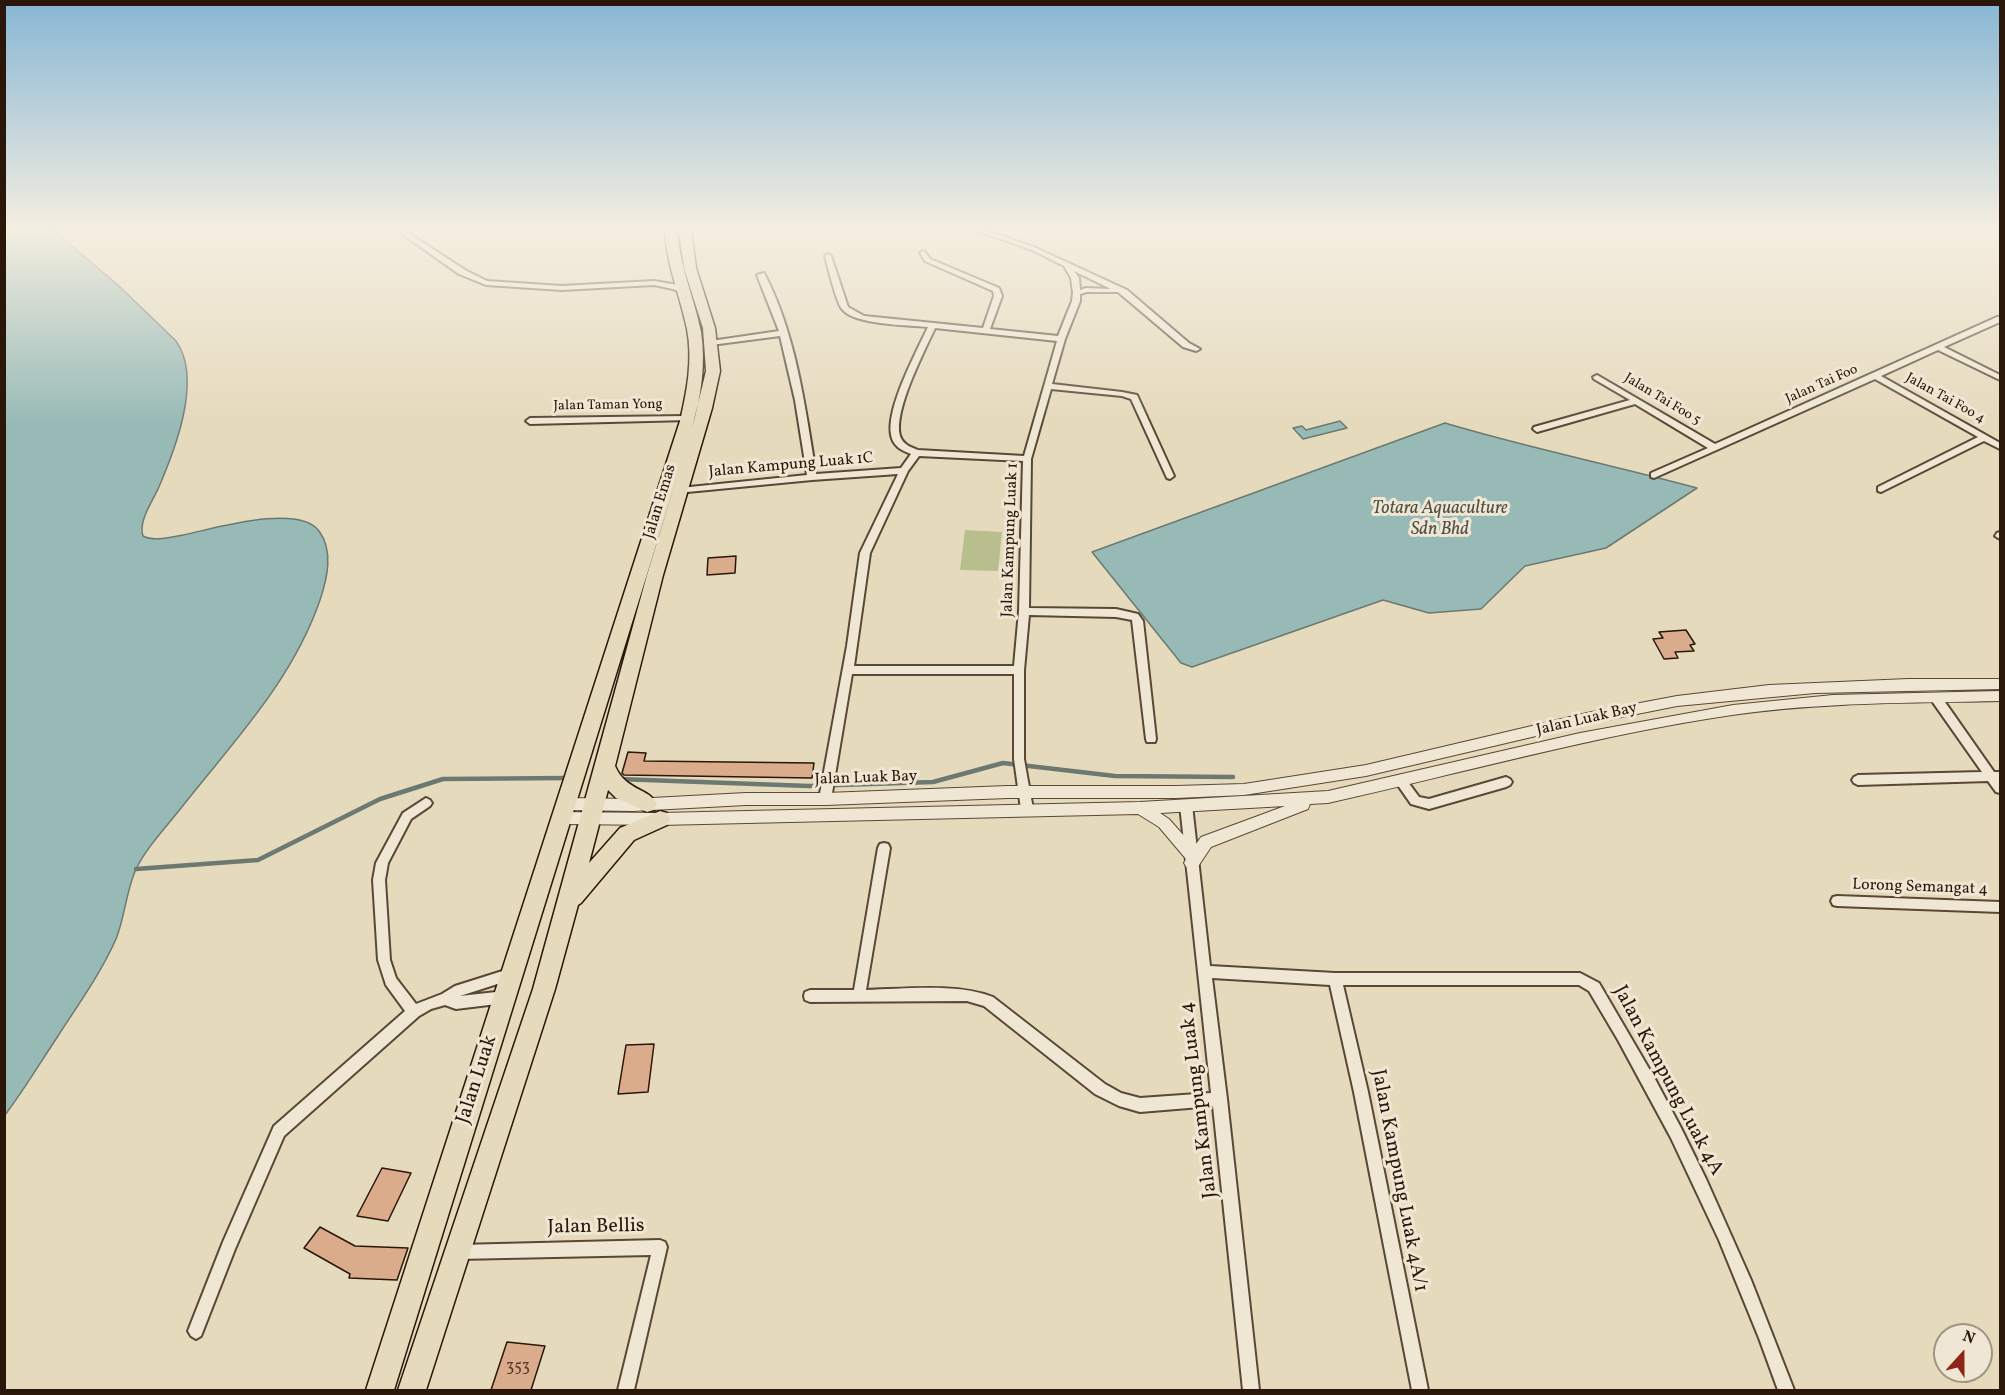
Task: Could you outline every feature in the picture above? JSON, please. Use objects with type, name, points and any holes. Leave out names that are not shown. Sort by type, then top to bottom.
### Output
[{"type":"main road","name":"Jalan Emas","points":[[573,777],[660,507],[697,373],[696,345],[683,294]]},
{"type":"main road","name":"Jalan Emas","points":[[606,776],[655,575],[710,389],[713,371],[710,328],[699,294]]},
{"type":"main road","name":"Jalan Luak","points":[[412,1390],[544,989],[570,903],[592,813],[606,776]]},
{"type":"main road","points":[[570,903],[627,834],[654,812],[623,792],[606,776]]},
{"type":"main road","name":"Jalan Luak","points":[[380,1390],[573,777]]},
{"type":"street","points":[[771,294],[777,307],[798,390],[812,477]]},
{"type":"street","points":[[841,294],[845,308],[863,318],[1061,339]]},
{"type":"street","points":[[986,331],[997,294]]},
{"type":"street","name":"Jalan Kampung Luak 1","points":[[1027,809],[1019,759],[1019,670],[1024,611],[1028,459],[1061,339],[1077,294]]},
{"type":"street","points":[[1126,294],[1186,345],[1196,349]]},
{"type":"street","name":"Jalan Tai Foo","points":[[1654,475],[1998,322]]},
{"type":"street","points":[[932,326],[897,410],[894,431],[899,444],[917,453],[1028,459]]},
{"type":"street","points":[[711,343],[784,333]]},
{"type":"street","points":[[1940,348],[2001,378]]},
{"type":"street","name":"Jalan Tai Foo 4","points":[[1876,376],[2001,446]]},
{"type":"street","name":"Jalan Tai Foo 5","points":[[1597,377],[1713,447]]},
{"type":"street","points":[[1049,386],[1111,392],[1134,397],[1170,476]]},
{"type":"street","points":[[1537,429],[1636,401]]},
{"type":"street","name":"Jalan Taman Yong","points":[[530,421],[686,417]]},
{"type":"street","points":[[1881,489],[1985,437]]},
{"type":"street","points":[[825,799],[852,646],[865,553],[904,471],[917,453]]},
{"type":"street","name":"Jalan Kampung Luak 1C","points":[[680,491],[812,477],[904,471]]},
{"type":"street","points":[[1024,611],[1116,613],[1135,617],[1138,621],[1151,739]]},
{"type":"street","points":[[847,670],[1019,670]]},
{"type":"street","name":"Jalan Luak Bay","points":[[654,812],[747,799],[825,799],[1022,784],[1168,791],[1272,787],[1346,776],[1480,742],[1632,708],[1729,693],[1867,685],[2001,684]]},
{"type":"street","name":"Jalan Luak Bay","points":[[563,811],[592,813],[1140,808],[1328,798],[1640,726],[1731,710],[1788,703],[2001,696]]},
{"type":"street","points":[[1936,698],[1996,776],[2001,789]]},
{"type":"street","points":[[1858,780],[1996,776]]},
{"type":"street","points":[[1401,781],[1415,801],[1429,804],[1506,782]]},
{"type":"street","points":[[1168,791],[1186,805],[1202,791]]},
{"type":"street","points":[[1140,808],[1164,823],[1191,859],[1206,842],[1223,833],[1328,798]]},
{"type":"street","points":[[414,1012],[391,981],[384,960],[379,880],[382,863],[407,816],[426,804]]},
{"type":"street","name":"Jalan Kampung Luak 4","points":[[1186,805],[1251,1390]]},
{"type":"street","points":[[859,996],[884,848]]},
{"type":"street","name":"Lorong Semangat 4","points":[[1837,901],[2001,907]]},
{"type":"street","name":"Jalan Kampung Luak 4A","points":[[1205,972],[1335,979],[1580,979],[1594,987],[1627,1040],[1686,1150],[1738,1267],[1786,1390]]},
{"type":"street","name":"Jalan Kampung Luak 4A/1","points":[[1335,979],[1361,1092],[1420,1390]]},
{"type":"street","points":[[445,999],[456,1003],[508,986]]},
{"type":"street","points":[[196,1331],[228,1247],[279,1131],[414,1012],[428,1004],[445,999],[454,992],[508,986]]},
{"type":"street","points":[[810,996],[967,995],[988,1001],[1100,1089],[1119,1099],[1140,1105],[1220,1099]]},
{"type":"street","name":"Jalan Bellis","points":[[458,1252],[660,1247],[626,1390]]},
{"type":"green space","points":[[965,530],[1002,532],[998,571],[960,570]]},
{"type":"water","points":[[5,294],[127,294],[176,341],[184,357],[187,375],[184,415],[172,455],[144,518],[143,536],[152,539],[163,538],[254,520],[293,519],[308,523],[319,531],[324,539],[328,556],[327,574],[320,600],[295,656],[243,732],[146,852],[136,869],[122,922],[103,964],[89,989],[5,1115]]},
{"type":"water","points":[[1340,421],[1347,428],[1303,439],[1293,428],[1302,426],[1306,430]]},
{"type":"water","name":"Totara Aquaculture Sdn Bhd","points":[[1445,423],[1697,488],[1606,548],[1525,566],[1481,609],[1429,613],[1383,600],[1192,667],[1181,663],[1092,552]]},
{"type":"building","points":[[736,556],[735,573],[707,575],[708,558]]},
{"type":"building","points":[[1686,630],[1695,644],[1690,645],[1694,651],[1675,652],[1678,658],[1664,659],[1653,639],[1663,638],[1659,632]]},
{"type":"building","points":[[628,752],[646,753],[644,761],[814,763],[812,778],[624,775],[622,773]]},
{"type":"building","points":[[654,1044],[648,1092],[618,1094],[626,1045]]},
{"type":"building","points":[[382,1168],[411,1173],[388,1221],[357,1216]]},
{"type":"building","points":[[320,1227],[355,1246],[408,1248],[397,1280],[349,1278],[350,1274],[304,1248]]},
{"type":"building","points":[[507,1342],[545,1346],[531,1390],[491,1390]]},
{"type":"waterway","points":[[619,779],[809,786],[933,782],[1003,763],[1115,776],[1233,777]]},
{"type":"waterway","points":[[136,869],[258,860],[380,799],[443,779],[567,778]]}]
